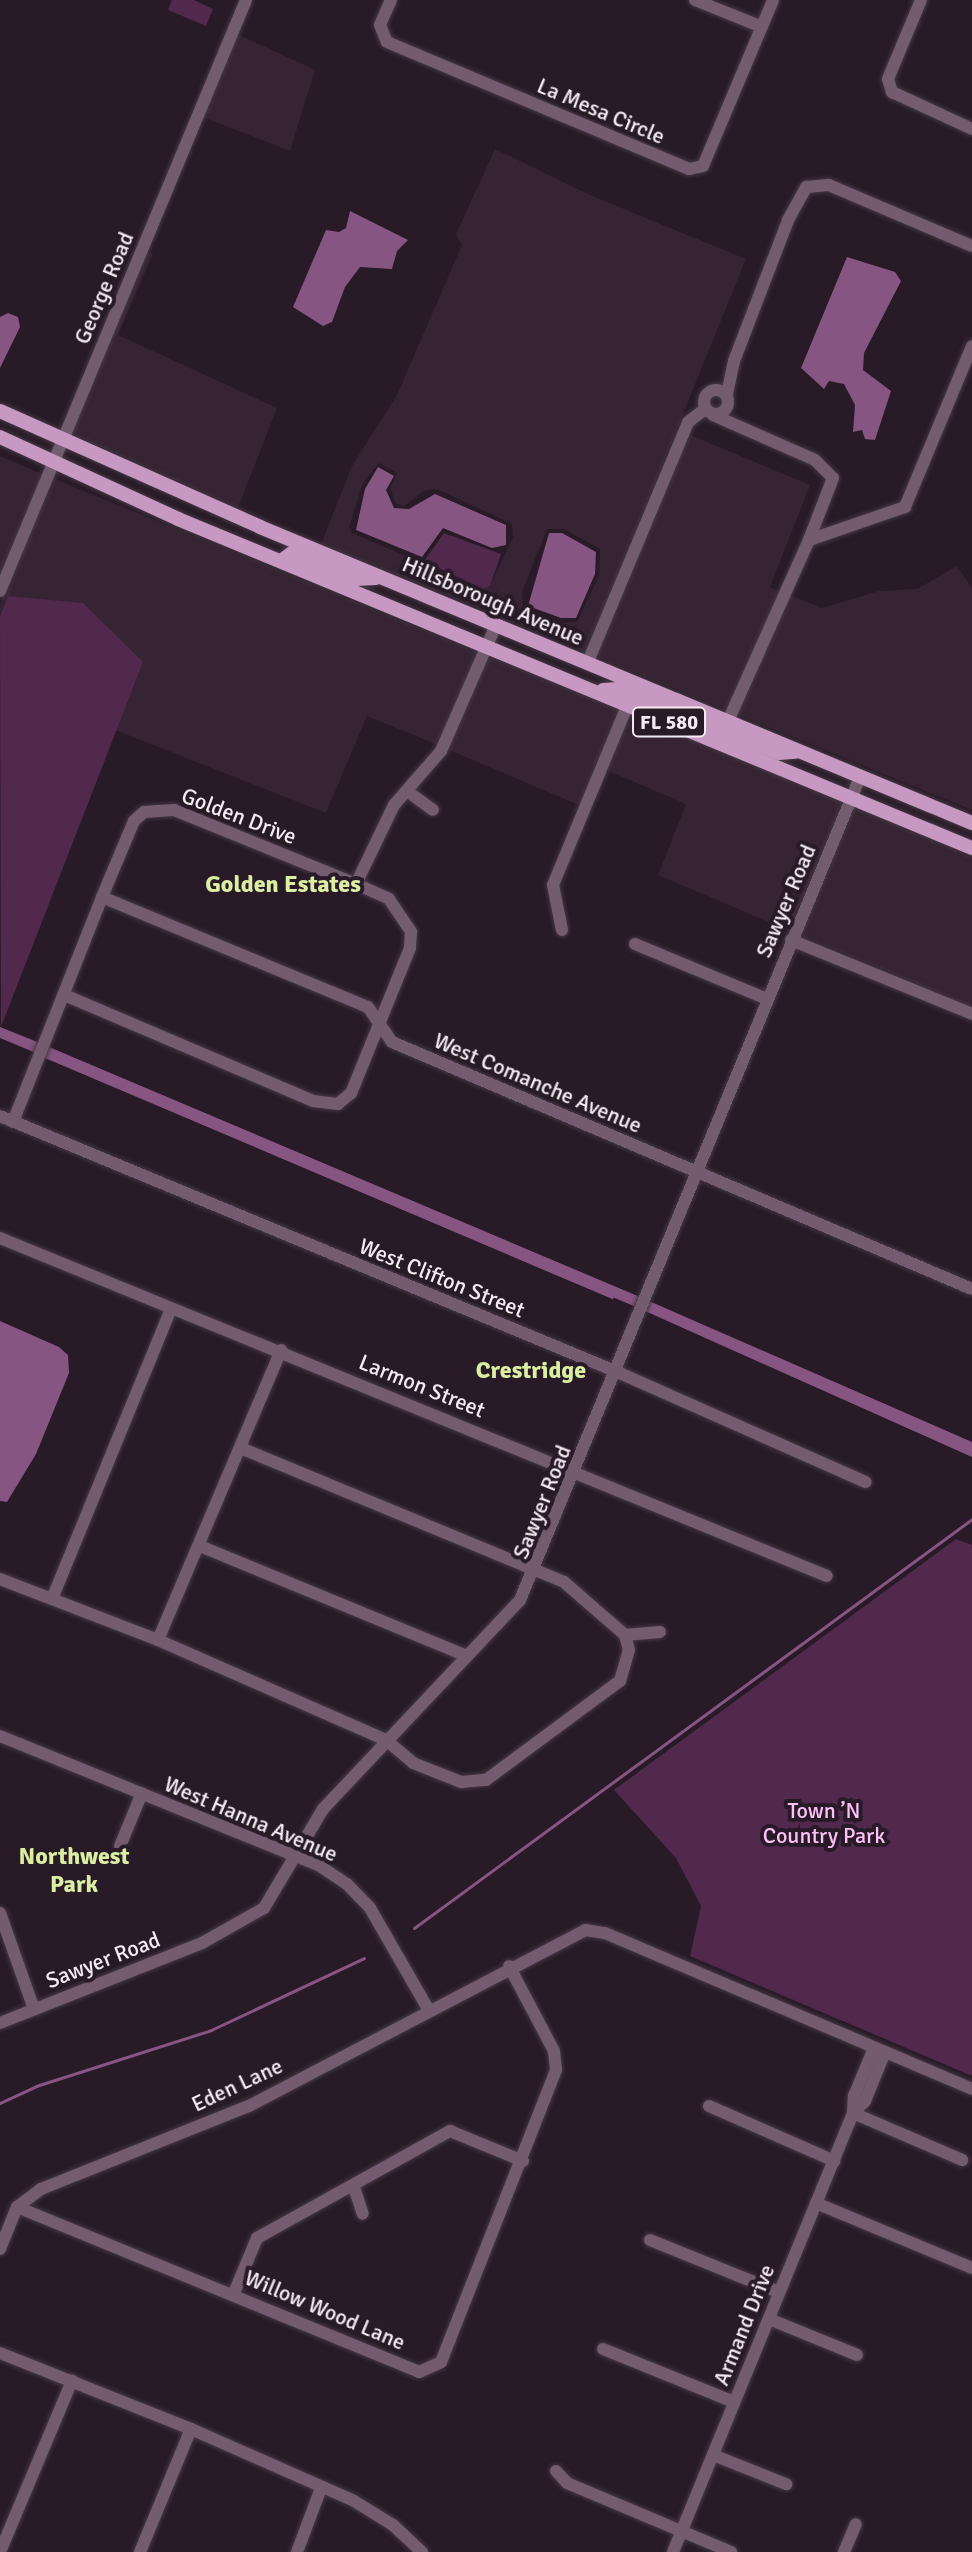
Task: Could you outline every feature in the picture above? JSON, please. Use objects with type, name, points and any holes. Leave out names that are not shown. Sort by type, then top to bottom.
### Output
[{"type":"main road","name":"Hillsborough Avenue","points":[[0,411],[61,441],[381,577],[972,823]]},
{"type":"main road","name":"Hillsborough Avenue","points":[[0,437],[281,561],[972,848]]},
{"type":"main road","points":[[281,561],[292,553],[355,579],[381,577]]},
{"type":"main road","points":[[595,690],[618,689],[703,724],[728,721]]},
{"type":"main road","points":[[699,735],[723,731],[779,753],[800,751]]},
{"type":"street","name":"George Road","points":[[0,591],[246,0]]},
{"type":"street","name":"La Mesa Circle","points":[[391,0],[380,25],[387,42],[689,169],[703,166],[762,27]]},
{"type":"street","points":[[695,0],[762,27],[773,0]]},
{"type":"street","points":[[921,0],[888,79],[901,100],[972,129]]},
{"type":"street","points":[[587,664],[688,422],[726,407],[734,361],[783,234],[806,187],[829,185],[972,246]]},
{"type":"street","points":[[809,540],[905,507],[972,346]]},
{"type":"street","points":[[709,412],[714,390],[727,394]]},
{"type":"street","points":[[709,412],[815,460],[833,478],[809,540],[728,721]]},
{"type":"street","points":[[356,884],[394,805],[441,751],[496,625]]},
{"type":"street","points":[[562,930],[553,885],[628,704]]},
{"type":"street","name":"Sawyer Road","points":[[0,2023],[202,1943],[264,1908],[297,1858],[323,1809],[464,1655],[520,1600],[537,1568],[578,1470],[695,1174],[860,777]]},
{"type":"street","points":[[407,791],[433,810]]},
{"type":"street","name":"Golden Drive","points":[[13,1122],[134,821],[159,808],[389,899],[411,932],[410,948],[378,1025]]},
{"type":"street","name":"West Comanche Avenue","points":[[102,897],[368,1007],[392,1042],[695,1174],[972,1289]]},
{"type":"street","points":[[791,940],[972,1014]]},
{"type":"street","points":[[635,944],[767,999]]},
{"type":"street","points":[[65,995],[313,1101],[338,1104],[351,1093],[378,1025]]},
{"type":"street","name":"West Clifton Street","points":[[0,1116],[615,1371],[866,1482]]},
{"type":"street","name":"Larmon Street","points":[[0,1238],[170,1311],[211,1321],[578,1470],[827,1576]]},
{"type":"street","points":[[52,1599],[170,1311]]},
{"type":"street","points":[[158,1640],[243,1449],[281,1350]]},
{"type":"street","points":[[0,1579],[158,1640],[386,1740],[413,1763],[461,1782],[486,1780],[620,1681],[629,1650],[625,1635],[584,1596],[537,1568],[243,1449]]},
{"type":"street","points":[[200,1546],[464,1655]]},
{"type":"street","points":[[625,1635],[660,1632]]},
{"type":"street","name":"West Hanna Avenue","points":[[0,1736],[297,1858],[347,1884],[370,1908],[428,2009]]},
{"type":"street","points":[[120,1846],[142,1793]]},
{"type":"street","points":[[1,1920],[34,2009]]},
{"type":"street","points":[[509,1966],[585,1930],[605,1933],[972,2089]]},
{"type":"street","name":"Eden Lane","points":[[17,2207],[41,2189],[249,2106],[509,1966]]},
{"type":"street","name":"Willow Wood Lane","points":[[17,2207],[234,2293],[419,2372],[441,2362],[523,2161],[556,2070],[554,2051],[509,1966]]},
{"type":"street","name":"Armand Drive","points":[[673,2552],[834,2161],[853,2113],[854,2096],[879,2050]]},
{"type":"street","points":[[709,2106],[834,2161]]},
{"type":"street","points":[[853,2113],[962,2160]]},
{"type":"street","points":[[234,2293],[257,2238],[354,2187],[450,2131],[523,2161]]},
{"type":"street","points":[[354,2187],[363,2214]]},
{"type":"street","points":[[816,2203],[972,2268]]},
{"type":"street","points":[[0,2249],[17,2207]]},
{"type":"street","points":[[650,2240],[779,2292]]},
{"type":"street","points":[[769,2319],[857,2355]]},
{"type":"street","points":[[603,2349],[734,2402]]},
{"type":"street","points":[[0,2353],[191,2429],[321,2488],[393,2525],[422,2552]]},
{"type":"street","points":[[0,2552],[72,2381]]},
{"type":"street","points":[[140,2552],[191,2429]]},
{"type":"street","points":[[713,2455],[786,2484]]},
{"type":"street","points":[[556,2471],[567,2483],[731,2552]]},
{"type":"street","points":[[297,2552],[321,2488]]},
{"type":"street","points":[[844,2552],[856,2524]]},
{"type":"shaded area","points":[[237,34],[315,70],[290,151],[203,117]]},
{"type":"shaded area","points":[[495,149],[590,195],[746,259],[586,652],[321,544],[352,466],[397,395],[462,245],[456,234]],"holes":[[[379,463],[397,473],[390,488],[396,504],[404,506],[424,491],[437,489],[512,524],[513,537],[490,586],[483,589],[352,533],[349,527],[363,483]],[[547,529],[564,529],[600,549],[599,576],[577,622],[560,623],[523,607],[522,592]]]},
{"type":"shaded area","points":[[350,211],[408,240],[397,251],[392,269],[360,267],[345,287],[332,322],[323,326],[293,307],[326,230],[339,232],[346,228]]},
{"type":"shaded area","points":[[147,251],[153,254],[118,335],[277,408],[238,508],[69,433]]},
{"type":"shaded area","points":[[847,257],[895,272],[901,281],[864,353],[863,370],[891,391],[875,440],[865,439],[862,430],[853,432],[855,405],[844,384],[829,381],[824,389],[801,368]]},
{"type":"shaded area","points":[[8,313],[18,317],[20,327],[0,368],[0,317]]},
{"type":"shaded area","points":[[688,434],[810,485],[770,587],[822,608],[879,591],[917,589],[957,566],[972,588],[972,810],[595,656]]},
{"type":"shaded area","points":[[0,456],[42,474],[0,579]]},
{"type":"shaded area","points":[[378,467],[394,476],[386,490],[394,508],[409,509],[435,494],[506,525],[506,545],[492,548],[443,528],[422,557],[356,530],[365,489]]},
{"type":"shaded area","points":[[50,477],[479,653],[438,745],[367,716],[326,813],[115,730],[143,662],[9,596],[0,616],[0,604]]},
{"type":"shaded area","points":[[549,533],[562,533],[596,552],[595,574],[576,618],[561,618],[528,606]]},
{"type":"shaded area","points":[[488,656],[621,710],[581,806],[447,749]]},
{"type":"shaded area","points":[[630,714],[844,802],[790,931],[658,875],[686,804],[606,770]]},
{"type":"shaded area","points":[[853,806],[972,854],[972,1007],[799,934]]},
{"type":"shaded area","points":[[0,1027],[40,1043],[36,1053],[0,1038]]},
{"type":"shaded area","points":[[49,1047],[640,1297],[636,1307],[45,1056]]},
{"type":"shaded area","points":[[649,1301],[972,1442],[972,1457],[645,1311]]},
{"type":"shaded area","points":[[0,1321],[59,1347],[68,1355],[69,1373],[36,1454],[7,1502],[0,1501]]},
{"type":"green space","points":[[172,0],[194,0],[213,9],[206,26],[168,10]]},
{"type":"green space","points":[[444,533],[501,554],[490,586],[483,589],[424,561]]},
{"type":"green space","points":[[8,596],[83,603],[143,662],[1,1027],[0,616]]},
{"type":"green space","name":"Town ’N Country Park","points":[[956,1539],[972,1545],[972,2076],[690,1956],[701,1906],[676,1858],[614,1790]]},
{"type":"waterway","points":[[45,1056],[612,1297]]},
{"type":"waterway","points":[[414,1928],[972,1519]]},
{"type":"waterway","points":[[0,2103],[36,2086],[211,2030],[364,1958]]},
{"type":"district","name":"Golden Estates","points":[[283,885]]},
{"type":"district","name":"Crestridge","points":[[531,1371]]},
{"type":"district","name":"Northwest Park","points":[[74,1871]]}]
